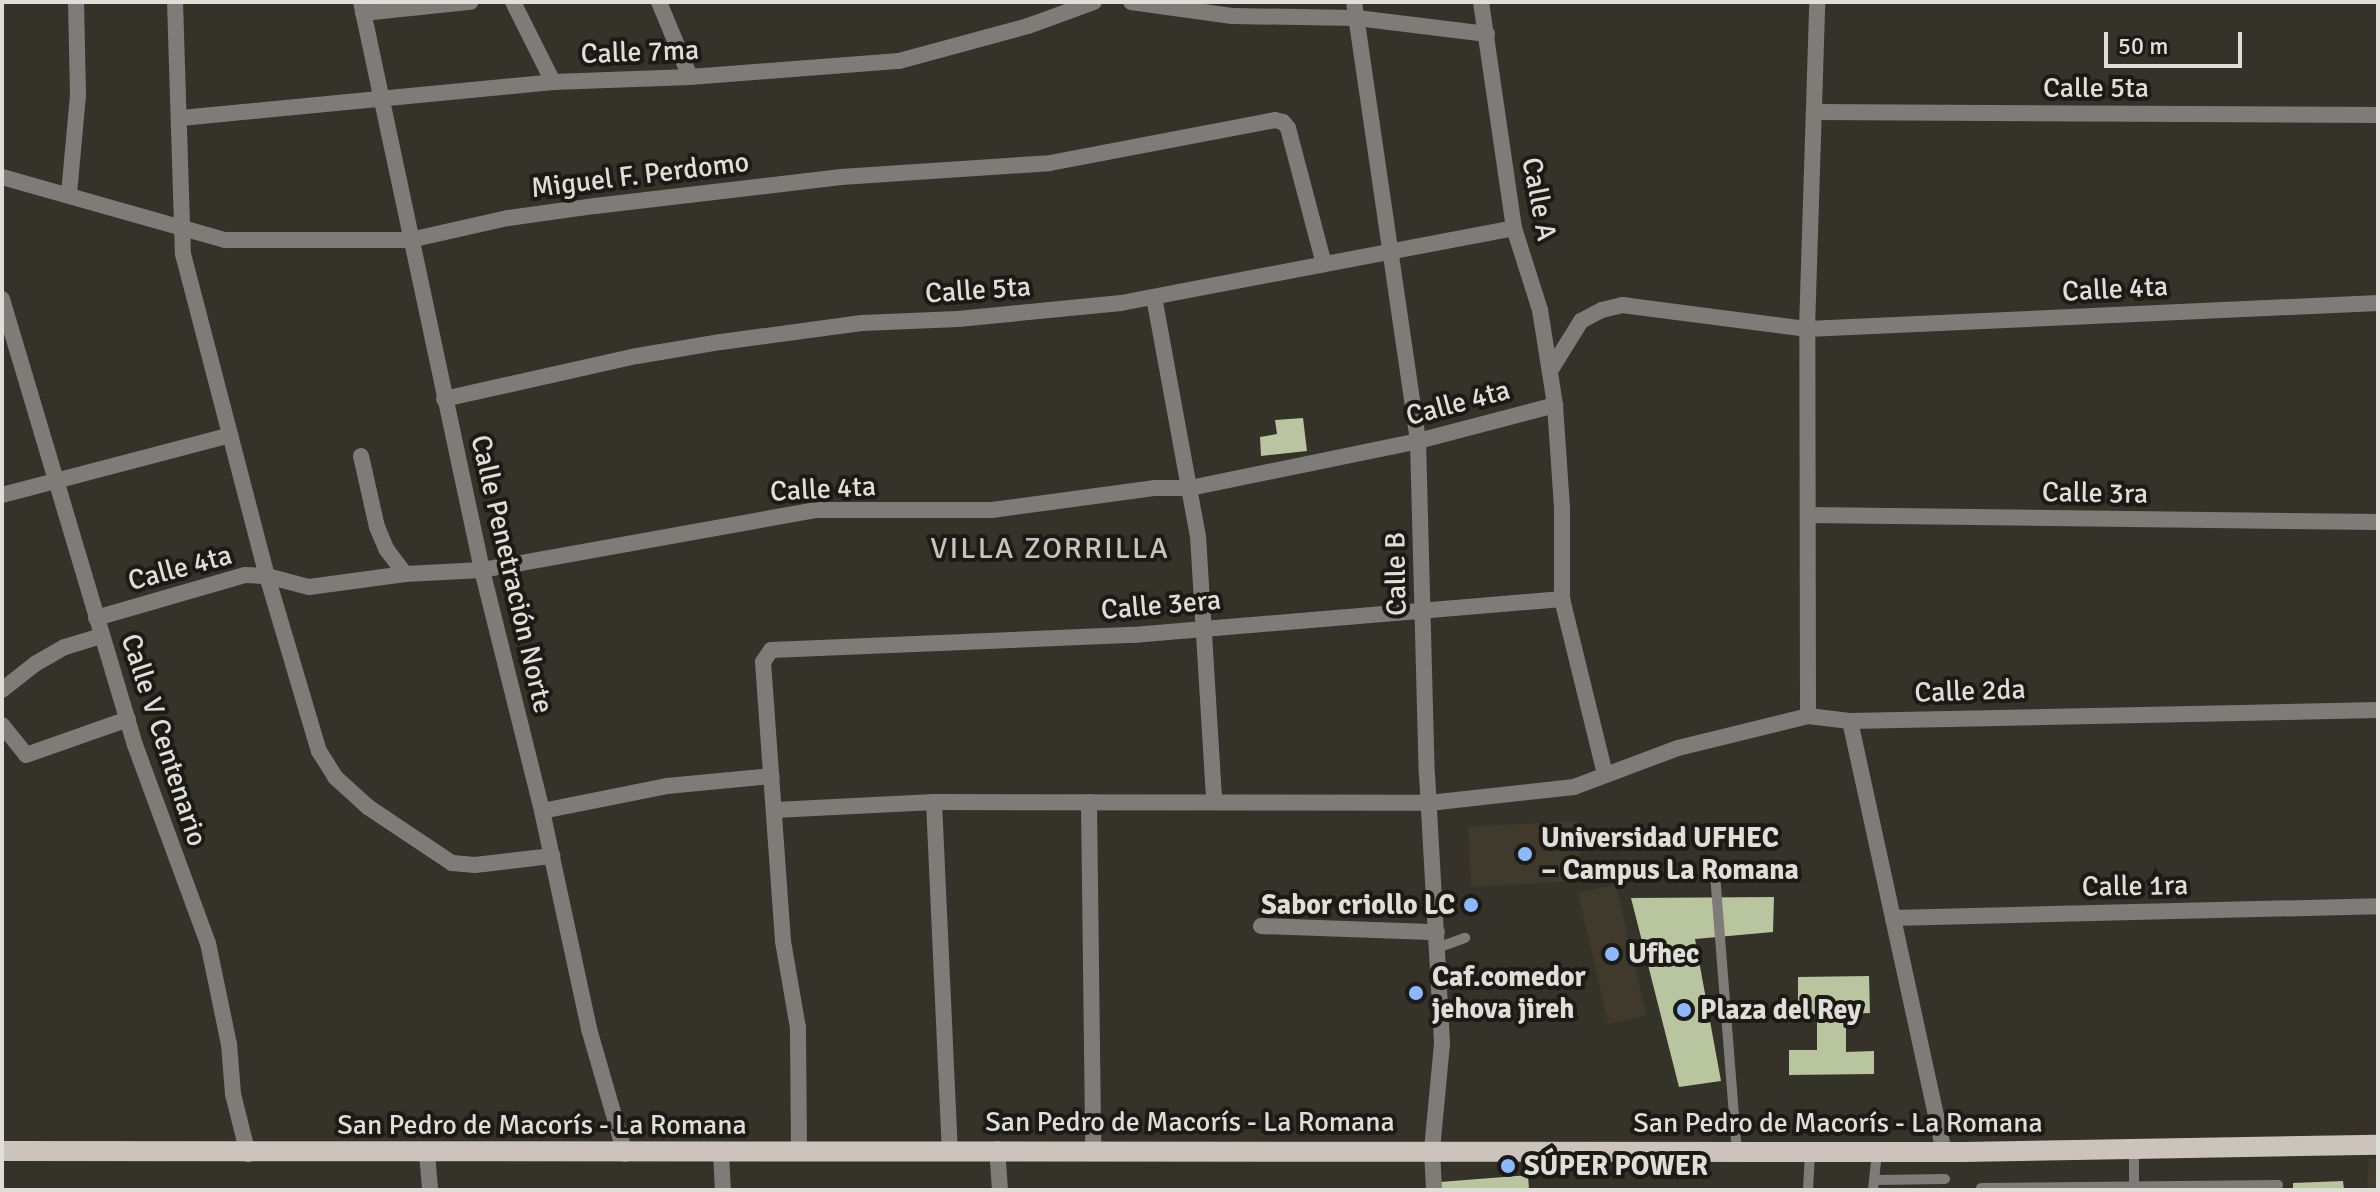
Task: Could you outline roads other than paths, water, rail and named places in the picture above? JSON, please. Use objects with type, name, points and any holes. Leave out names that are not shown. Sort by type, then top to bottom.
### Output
[{"type":"main road","name":"San Pedro de Macorís - La Romana","points":[[2,1151],[248,1154],[625,1154],[997,1149],[1944,1152],[2378,1145]]},
{"type":"street","points":[[69,194],[78,96],[76,2]]},
{"type":"street","points":[[175,2],[181,118],[181,228],[192,296],[267,576],[319,751],[335,777],[368,807],[452,863],[475,865],[552,856]]},
{"type":"street","points":[[362,7],[470,2]]},
{"type":"street","points":[[513,2],[553,82]]},
{"type":"street","points":[[659,2],[690,77]]},
{"type":"street","name":"Calle 7ma","points":[[181,118],[380,96],[553,82],[690,77],[899,61],[1028,26],[1094,2]]},
{"type":"street","points":[[1131,2],[1230,9],[1356,10],[1487,34]]},
{"type":"street","name":"Calle A","points":[[1481,2],[1514,228],[1540,310],[1555,405],[1562,508],[1562,599],[1605,774]]},
{"type":"street","points":[[1808,716],[1810,515],[1807,329],[1817,2]]},
{"type":"street","name":"Calle Penetración Norte","points":[[362,7],[482,570],[542,811],[589,1029],[625,1154]]},
{"type":"street","name":"Calle B","points":[[1356,10],[1418,441],[1421,609],[1442,1044],[1432,1150],[1434,1190]]},
{"type":"street","name":"Calle 5ta","points":[[1814,112],[2378,115]]},
{"type":"street","name":"Miguel F. Perdomo","points":[[2,177],[225,240],[410,240],[508,218],[595,206],[841,177],[1050,163],[1275,120],[1283,122],[1288,128],[1324,264]]},
{"type":"street","name":"Calle 5ta","points":[[444,399],[637,356],[862,323],[958,319],[1154,297],[1514,228]]},
{"type":"street","points":[[1154,297],[1198,536],[1214,801]]},
{"type":"street","name":"Calle V Centenario","points":[[2,299],[101,636],[208,943],[229,1044],[233,1094],[248,1154]]},
{"type":"street","name":"Calle 4ta","points":[[1550,371],[1581,321],[1602,310],[1622,305],[1807,329],[2378,303]]},
{"type":"street","name":"Calle 4ta","points":[[96,618],[232,578],[267,576],[309,587],[405,574],[482,570],[817,510],[992,510],[1154,488],[1190,488],[1418,441],[1555,405]]},
{"type":"street","points":[[2,495],[230,435]]},
{"type":"street","points":[[361,456],[377,527],[387,550],[405,574]]},
{"type":"street","name":"Calle 3ra","points":[[1810,515],[2378,522]]},
{"type":"street","name":"Calle 3era","points":[[772,776],[763,662],[766,655],[778,648],[1133,635],[1562,599]]},
{"type":"street","points":[[2,690],[35,664],[65,647],[101,636]]},
{"type":"street","name":"Calle 2da","points":[[775,810],[934,802],[1429,803],[1574,787],[1731,733],[1808,716],[1850,721],[2378,710]]},
{"type":"street","points":[[2,725],[26,755],[128,719]]},
{"type":"street","points":[[1850,721],[1944,1152]]},
{"type":"street","points":[[542,811],[667,786],[772,776],[783,941],[798,1028],[799,1150]]},
{"type":"street","points":[[934,802],[950,1151]]},
{"type":"street","points":[[1089,802],[1093,1149]]},
{"type":"street","name":"Calle 1ra","points":[[1893,918],[2378,906]]},
{"type":"street","points":[[1261,926],[1437,940]]},
{"type":"street","points":[[997,1149],[1000,1190]]},
{"type":"street","points":[[721,1153],[723,1190]]},
{"type":"street","points":[[427,1154],[430,1190]]},
{"type":"lane","points":[[1715,874],[1737,1151]]},
{"type":"lane","points":[[1437,940],[1465,938]]},
{"type":"lane","points":[[2134,1149],[2134,1188]]},
{"type":"lane","points":[[1808,1190],[1810,1151]]},
{"type":"lane","points":[[1877,1151],[1875,1185],[1945,1179]]},
{"type":"lane","points":[[1981,1188],[2278,1185]]},
{"type":"place","name":"Universidad UFHEC – Campus La Romana","points":[[1525,854]]},
{"type":"place","name":"Sabor criollo LC","points":[[1471,905]]},
{"type":"place","name":"Ufhec","points":[[1612,954]]},
{"type":"place","name":"Caf.comedor jehova jireh","points":[[1416,993]]},
{"type":"place","name":"Plaza del Rey","points":[[1684,1010]]},
{"type":"place","name":"SÚPER POWER","points":[[1508,1166]]},
{"type":"district","name":"VILLA ZORRILLA","points":[[1050,549]]}]
